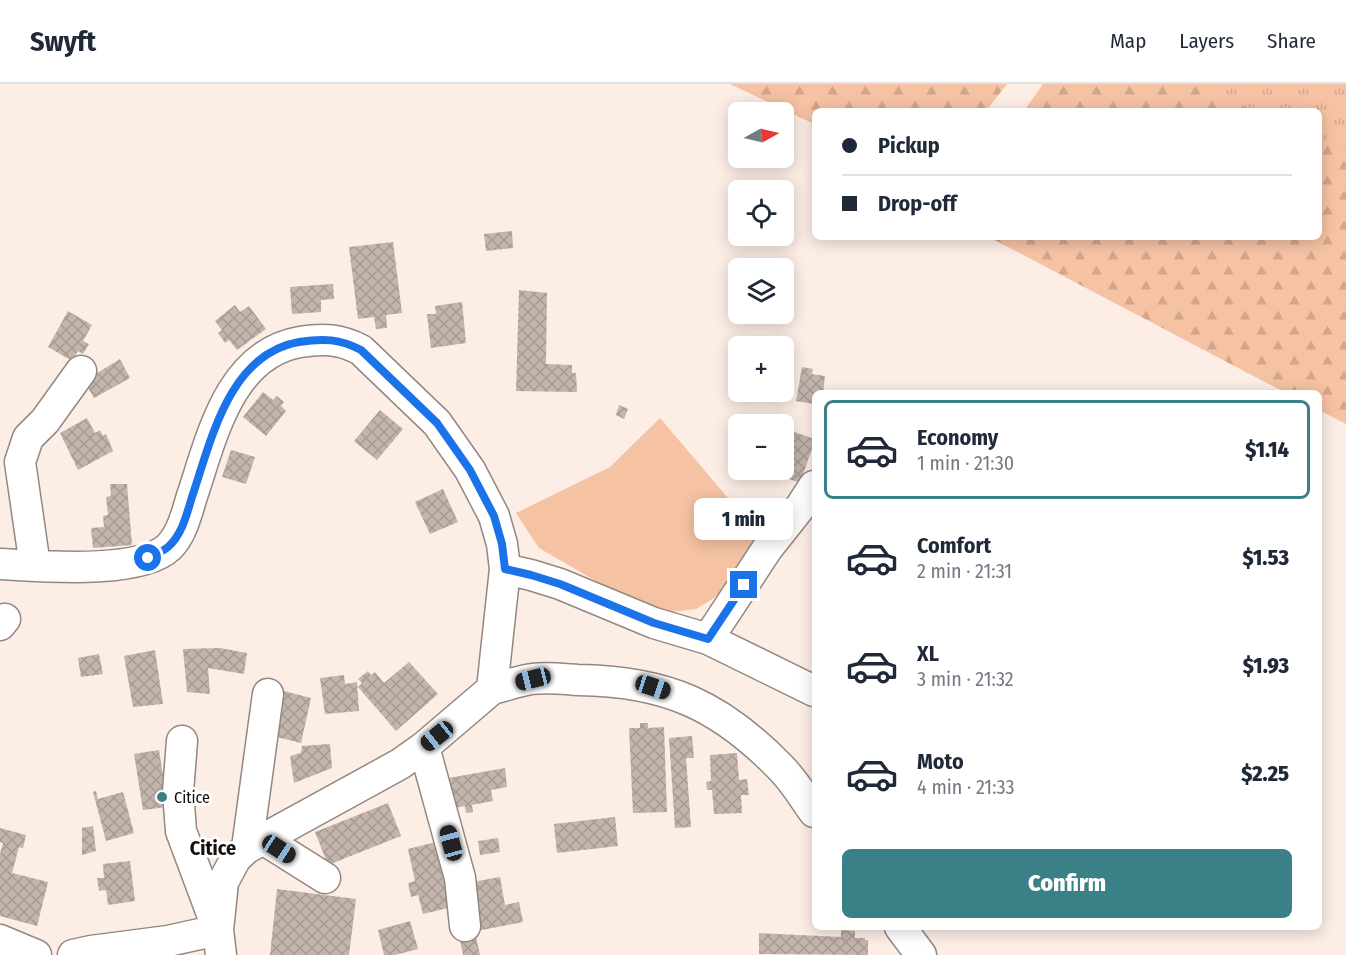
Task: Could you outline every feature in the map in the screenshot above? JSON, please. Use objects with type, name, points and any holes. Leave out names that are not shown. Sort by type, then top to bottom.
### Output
[{"type":"street","points":[[0,564],[106,566],[136,562],[160,553],[169,546],[182,527],[212,434],[232,392],[243,375],[262,357],[284,345],[332,340],[346,343],[361,350],[437,423],[470,470],[494,516],[502,544],[505,569],[492,689]]},
{"type":"street","points":[[35,566],[20,462],[28,438],[45,421],[81,371]]},
{"type":"street","points":[[708,639],[767,549],[812,489]]},
{"type":"street","points":[[505,569],[560,584],[654,623],[708,639],[812,690]]},
{"type":"street","points":[[220,942],[223,882],[236,858],[255,843],[400,764],[424,747],[492,689],[533,679],[605,680],[653,687],[696,703],[724,718],[742,732],[784,771],[812,810]]},
{"type":"street","points":[[255,843],[268,694]]},
{"type":"street","points":[[182,741],[178,792],[181,831],[220,942]]},
{"type":"street","points":[[424,747],[460,878],[465,926]]},
{"type":"street","points":[[255,843],[325,878]]},
{"type":"street","points":[[902,930],[921,955]]},
{"type":"street","points":[[0,940],[36,955]]},
{"type":"street","points":[[73,955],[168,941],[220,942]]},
{"type":"green space","points":[[730,84],[1007,84],[988,108],[812,108],[812,123],[794,114],[794,102],[768,102]]},
{"type":"green space","points":[[1043,84],[1192,84],[1246,108],[1026,108]]},
{"type":"green space","points":[[1187,84],[1346,84],[1346,157],[1322,146],[1322,108],[1239,108]]},
{"type":"green space","points":[[1322,141],[1346,152],[1346,424],[1322,412],[1322,390],[1280,390],[995,240],[1322,240]]},
{"type":"green space","points":[[660,418],[762,538],[714,598],[696,609],[672,612],[639,606],[539,548],[516,513],[610,467]]},
{"type":"building","points":[[512,231],[513,248],[486,251],[484,234]]},
{"type":"building","points":[[393,242],[402,313],[386,315],[387,328],[376,329],[374,317],[358,319],[349,247]]},
{"type":"building","points":[[333,284],[334,299],[321,300],[321,312],[292,314],[290,287]]},
{"type":"building","points":[[519,290],[547,293],[546,364],[572,365],[572,373],[576,373],[577,392],[516,391]]},
{"type":"building","points":[[462,302],[466,343],[431,348],[427,314],[436,314],[435,306]]},
{"type":"building","points":[[235,305],[240,312],[249,306],[266,329],[237,350],[229,340],[225,343],[218,333],[222,330],[215,321]]},
{"type":"building","points":[[68,311],[92,325],[83,341],[89,344],[83,354],[78,351],[72,361],[48,347]]},
{"type":"building","points":[[120,359],[130,378],[94,398],[84,381]]},
{"type":"building","points":[[802,367],[813,369],[812,374],[825,376],[823,390],[812,390],[812,404],[796,401]]},
{"type":"building","points":[[263,392],[273,400],[277,396],[284,402],[281,406],[286,411],[266,436],[243,417]]},
{"type":"building","points":[[619,405],[628,409],[624,419],[616,415]]},
{"type":"building","points":[[380,410],[403,429],[377,460],[354,441]]},
{"type":"building","points":[[87,418],[95,433],[100,430],[103,436],[106,434],[113,451],[78,470],[60,433]]},
{"type":"building","points":[[794,432],[812,438],[812,449],[800,483],[792,480],[794,480]]},
{"type":"building","points":[[231,450],[255,457],[246,484],[222,477]]},
{"type":"building","points":[[110,484],[127,484],[132,545],[93,548],[91,528],[104,527],[103,516],[108,515],[106,497],[111,496]]},
{"type":"building","points":[[443,489],[458,522],[430,534],[415,502]]},
{"type":"building","points":[[220,648],[247,653],[244,674],[208,668],[210,694],[187,692],[183,649]]},
{"type":"building","points":[[155,650],[163,704],[133,707],[124,656]]},
{"type":"building","points":[[99,654],[103,674],[81,677],[78,658]]},
{"type":"building","points":[[409,662],[438,694],[396,731],[358,687],[362,683],[358,679],[368,671],[371,675],[375,672],[384,683]]},
{"type":"building","points":[[344,675],[345,684],[357,682],[359,711],[325,714],[320,678]]},
{"type":"building","points":[[284,691],[311,698],[301,743],[273,736]]},
{"type":"building","points":[[640,723],[648,723],[648,728],[664,727],[667,812],[633,813],[629,728],[640,728]]},
{"type":"building","points":[[692,736],[694,758],[686,758],[691,827],[675,828],[669,738]]},
{"type":"building","points":[[330,744],[332,768],[294,783],[290,756],[301,753],[302,746]]},
{"type":"building","points":[[159,750],[168,807],[143,810],[134,754]]},
{"type":"building","points":[[737,753],[739,780],[747,779],[749,795],[741,795],[742,813],[714,814],[712,790],[707,790],[706,782],[711,781],[710,755]]},
{"type":"building","points":[[505,768],[507,787],[491,790],[493,801],[472,805],[473,812],[466,813],[465,806],[448,809],[443,779]]},
{"type":"building","points":[[96,791],[98,799],[123,792],[134,833],[106,841],[93,792]]},
{"type":"building","points":[[388,803],[401,836],[328,865],[315,832]]},
{"type":"building","points":[[615,817],[618,846],[557,853],[554,824]]},
{"type":"building","points":[[93,826],[96,851],[82,855],[82,828]]},
{"type":"building","points":[[0,828],[26,835],[23,848],[19,847],[12,873],[48,882],[37,926],[0,916],[0,854],[3,843],[0,842]]},
{"type":"building","points":[[498,838],[500,852],[480,855],[478,841]]},
{"type":"building","points":[[436,842],[452,907],[423,914],[418,895],[411,897],[408,883],[415,881],[408,849]]},
{"type":"building","points":[[130,861],[135,901],[108,905],[106,890],[99,891],[97,878],[104,878],[103,864]]},
{"type":"building","points":[[500,877],[505,905],[519,902],[523,922],[477,931],[467,883]]},
{"type":"building","points":[[277,889],[356,899],[349,955],[270,955]]},
{"type":"building","points":[[410,921],[418,949],[395,955],[384,955],[378,930]]},
{"type":"building","points":[[841,930],[855,931],[855,938],[868,940],[868,955],[759,954],[759,933],[841,937]]},
{"type":"building","points":[[475,932],[480,955],[463,955],[459,935]]},
{"type":"place","name":"Citice","points":[[162,797]]},
{"type":"district","name":"Citice","points":[[213,848]]},
{"type":"route","points":[[148,558],[169,546],[182,527],[212,434],[232,392],[243,375],[262,357],[284,345],[332,340],[361,350],[437,423],[470,470],[494,516],[502,544],[505,569],[560,584],[654,623],[708,639],[744,585]]}]
